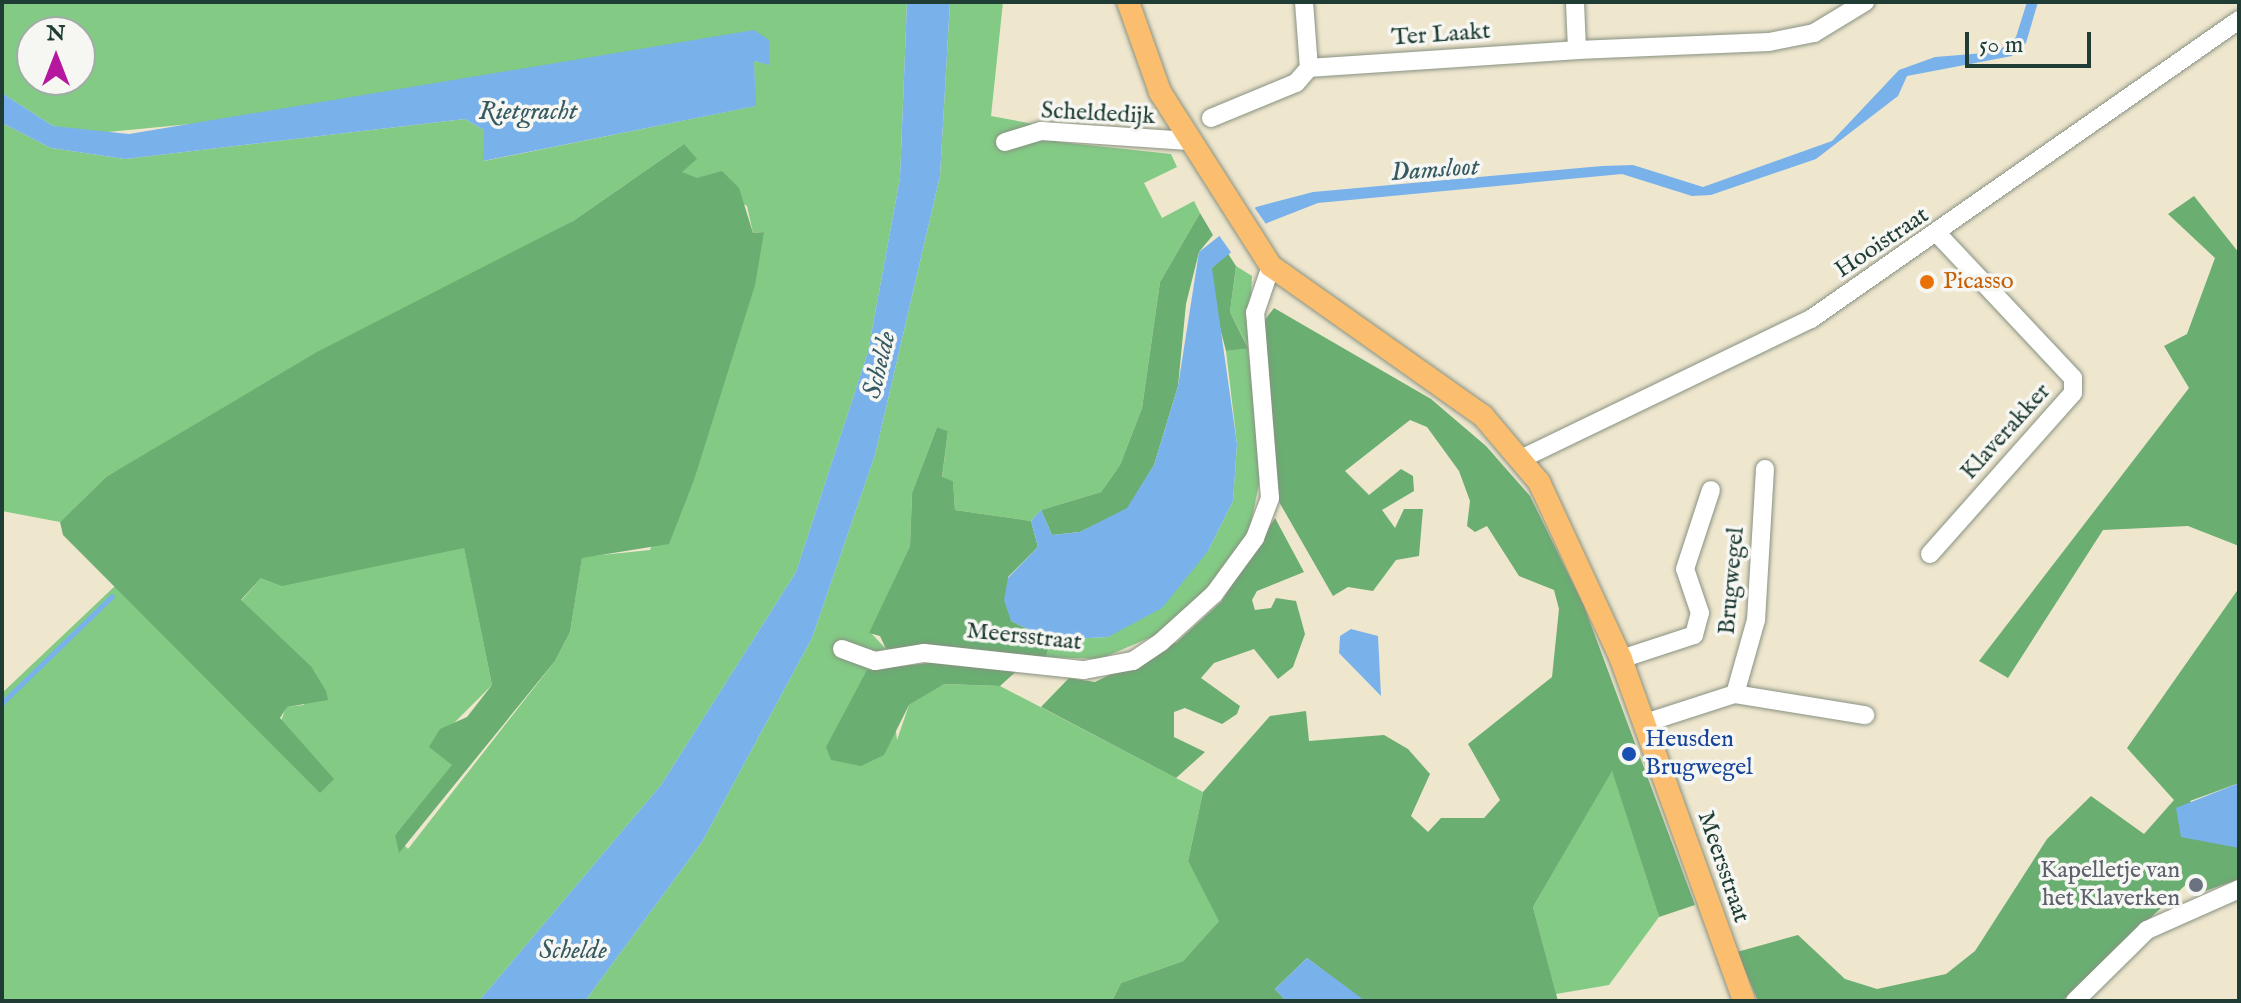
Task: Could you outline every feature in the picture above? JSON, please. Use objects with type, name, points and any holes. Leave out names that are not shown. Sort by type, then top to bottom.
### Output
[{"type":"main road","name":"Meersstraat","points":[[1128,2],[1143,59],[1230,211],[1271,266],[1451,391],[1523,458],[1558,516],[1621,659],[1744,1001]]},
{"type":"street","points":[[1211,118],[1296,83],[1309,68],[1304,2]]},
{"type":"street","points":[[1575,2],[1577,50]]},
{"type":"street","name":"Ter Laakt","points":[[1309,68],[1577,50],[1769,42],[1814,33],[1865,2]]},
{"type":"street","name":"Hooistraat","points":[[1523,458],[1811,319],[1938,234],[2239,20]]},
{"type":"street","name":"Scheldedijk","points":[[1005,142],[1041,131],[1189,141]]},
{"type":"street","name":"Klaverakker","points":[[1930,554],[2073,393],[2073,378],[1938,234]]},
{"type":"street","name":"Meersstraat","points":[[842,649],[875,661],[924,653],[1084,670],[1133,661],[1161,642],[1214,594],[1255,538],[1270,498],[1255,313],[1271,266]]},
{"type":"street","name":"Brugwegel","points":[[1735,694],[1756,620],[1765,469]]},
{"type":"street","points":[[1621,659],[1694,635],[1700,613],[1685,569],[1711,490]]},
{"type":"street","points":[[1645,723],[1735,694],[1865,715]]},
{"type":"street","points":[[2075,1001],[2147,930],[2239,889]]},
{"type":"green space","points":[[2,2],[907,2],[900,178],[868,352],[796,572],[661,785],[479,1001],[2,1001],[2,693],[115,586],[320,792],[333,779],[280,724],[286,707],[304,705],[311,666],[241,601],[261,578],[464,547],[492,685],[430,747],[453,765],[395,835],[408,849],[555,661],[570,632],[582,557],[650,550],[763,232],[753,233],[747,206],[681,172],[684,144],[573,221],[106,477],[60,522],[2,511],[2,123],[51,148],[125,159],[465,119],[484,130],[484,161],[755,106],[754,61],[769,64],[769,40],[253,118],[87,134],[53,126],[2,93]]},
{"type":"green space","points":[[950,2],[1003,2],[991,116],[1044,126],[1059,142],[1171,154],[1177,167],[1144,183],[1162,218],[1194,201],[1200,213],[1160,282],[1142,408],[1120,465],[1101,492],[1041,510],[1031,521],[955,510],[953,481],[942,478],[948,431],[937,427],[912,493],[910,546],[870,632],[886,649],[897,740],[909,705],[943,684],[1000,686],[1203,792],[1188,861],[1220,920],[1183,961],[1121,983],[1112,1001],[585,1001],[702,842],[812,638],[875,455],[940,176]]},
{"type":"green space","points":[[684,144],[697,159],[682,172],[697,178],[722,171],[739,188],[753,233],[764,232],[755,285],[694,480],[669,544],[582,558],[570,632],[555,661],[399,853],[395,835],[452,765],[429,747],[440,729],[467,717],[492,685],[464,548],[282,586],[261,578],[241,600],[311,666],[326,691],[328,700],[287,707],[280,718],[334,779],[320,793],[63,535],[60,522],[106,477],[317,352],[573,221]]},
{"type":"green space","points":[[2194,196],[2239,253],[2239,546],[2188,526],[2103,530],[2008,678],[1979,661],[2189,388],[2164,346],[2187,334],[2215,258],[2168,214]]},
{"type":"green space","points":[[1200,213],[1213,235],[1199,252],[1186,304],[1178,386],[1154,465],[1127,509],[1080,532],[1052,535],[1041,510],[1101,492],[1120,465],[1142,408],[1160,282]]},
{"type":"green space","points":[[1227,252],[1236,266],[1230,312],[1248,348],[1226,351],[1210,289],[1212,268]]},
{"type":"green space","points":[[1236,266],[1252,276],[1248,348],[1261,475],[1249,532],[1213,584],[1156,635],[1100,659],[1046,657],[1051,640],[1108,637],[1208,551],[1233,501],[1237,444],[1226,351],[1248,347],[1230,312]]},
{"type":"green space","points":[[1274,308],[1431,399],[1486,446],[1530,496],[1584,606],[1695,905],[1659,917],[1612,771],[1533,907],[1558,1001],[1364,1001],[1307,958],[1275,989],[1286,1001],[1112,1001],[1121,983],[1183,961],[1219,921],[1188,861],[1203,792],[1270,716],[1306,711],[1309,741],[1384,735],[1408,749],[1430,774],[1411,816],[1428,832],[1441,818],[1484,818],[1500,800],[1468,744],[1552,677],[1559,609],[1554,590],[1519,576],[1487,526],[1475,532],[1467,526],[1470,501],[1459,471],[1427,427],[1410,420],[1345,471],[1369,495],[1401,469],[1413,476],[1414,491],[1382,510],[1395,528],[1404,509],[1423,509],[1419,556],[1396,560],[1373,591],[1348,587],[1333,596],[1278,500],[1264,321]]},
{"type":"green space","points":[[937,427],[948,431],[942,477],[953,481],[955,510],[1031,521],[1038,547],[1008,577],[1011,621],[1051,640],[1046,657],[886,649],[880,636],[869,633],[910,546],[912,493]]},
{"type":"green space","points":[[1275,518],[1304,572],[1257,591],[1252,600],[1255,610],[1271,608],[1276,598],[1296,601],[1305,634],[1293,667],[1278,679],[1254,649],[1214,663],[1201,678],[1240,706],[1237,714],[1222,724],[1185,708],[1174,712],[1174,737],[1205,752],[1176,778],[1041,707],[1069,678],[1095,682],[1177,642],[1221,602]]},
{"type":"green space","points":[[2239,588],[2239,783],[2190,801],[2239,848],[2239,879],[2197,894],[2204,879],[2195,876],[2062,1001],[1758,1001],[1737,952],[1798,935],[1845,979],[1877,989],[1946,974],[1975,951],[2047,839],[2091,796],[2144,834],[2174,800],[2127,748]]},
{"type":"green space","points":[[937,662],[1020,668],[1000,686],[944,684],[909,705],[884,755],[861,766],[831,760],[826,747],[867,670]]},
{"type":"green space","points":[[1612,770],[1659,917],[1609,985],[1556,994],[1533,907]]},
{"type":"water","name":"Schelde","points":[[907,2],[950,2],[940,176],[875,455],[812,638],[702,842],[585,1001],[479,1001],[661,785],[796,572],[868,352],[900,178]]},
{"type":"water","points":[[2027,2],[2038,2],[2026,43],[2012,56],[1907,76],[1898,96],[1816,159],[1711,195],[1692,196],[1622,174],[1318,203],[1267,223],[1212,268],[1237,444],[1233,501],[1208,551],[1162,608],[1108,637],[1051,640],[1011,621],[1004,600],[1008,578],[1038,547],[1031,521],[1041,510],[1052,535],[1080,532],[1127,508],[1154,465],[1178,386],[1199,252],[1256,207],[1313,192],[1602,166],[1633,165],[1703,187],[1832,141],[1899,70],[1935,57],[1997,52],[2016,37]]},
{"type":"water","name":"Rietgracht","points":[[754,30],[769,40],[770,65],[754,61],[756,106],[483,161],[484,130],[465,119],[125,159],[51,148],[2,123],[2,93],[53,126],[129,134]]},
{"type":"water","points":[[1351,629],[1378,636],[1381,696],[1339,653],[1340,636]]},
{"type":"water","points":[[2239,783],[2239,848],[2181,837],[2176,808]]},
{"type":"water","points":[[1307,958],[1364,1001],[1286,1001],[1275,989]]},
{"type":"pier","points":[[1252,204],[1268,227],[1231,253],[1215,230]]},
{"type":"waterway","points":[[2,703],[112,596]]},
{"type":"place","name":"Picasso","points":[[1927,282]]},
{"type":"place","name":"Heusden Brugwegel","points":[[1629,754]]},
{"type":"place","name":"Kapelletje van het Klaverken","points":[[2196,885]]},
{"type":"water label","name":"Damsloot","points":[[1435,170]]}]
